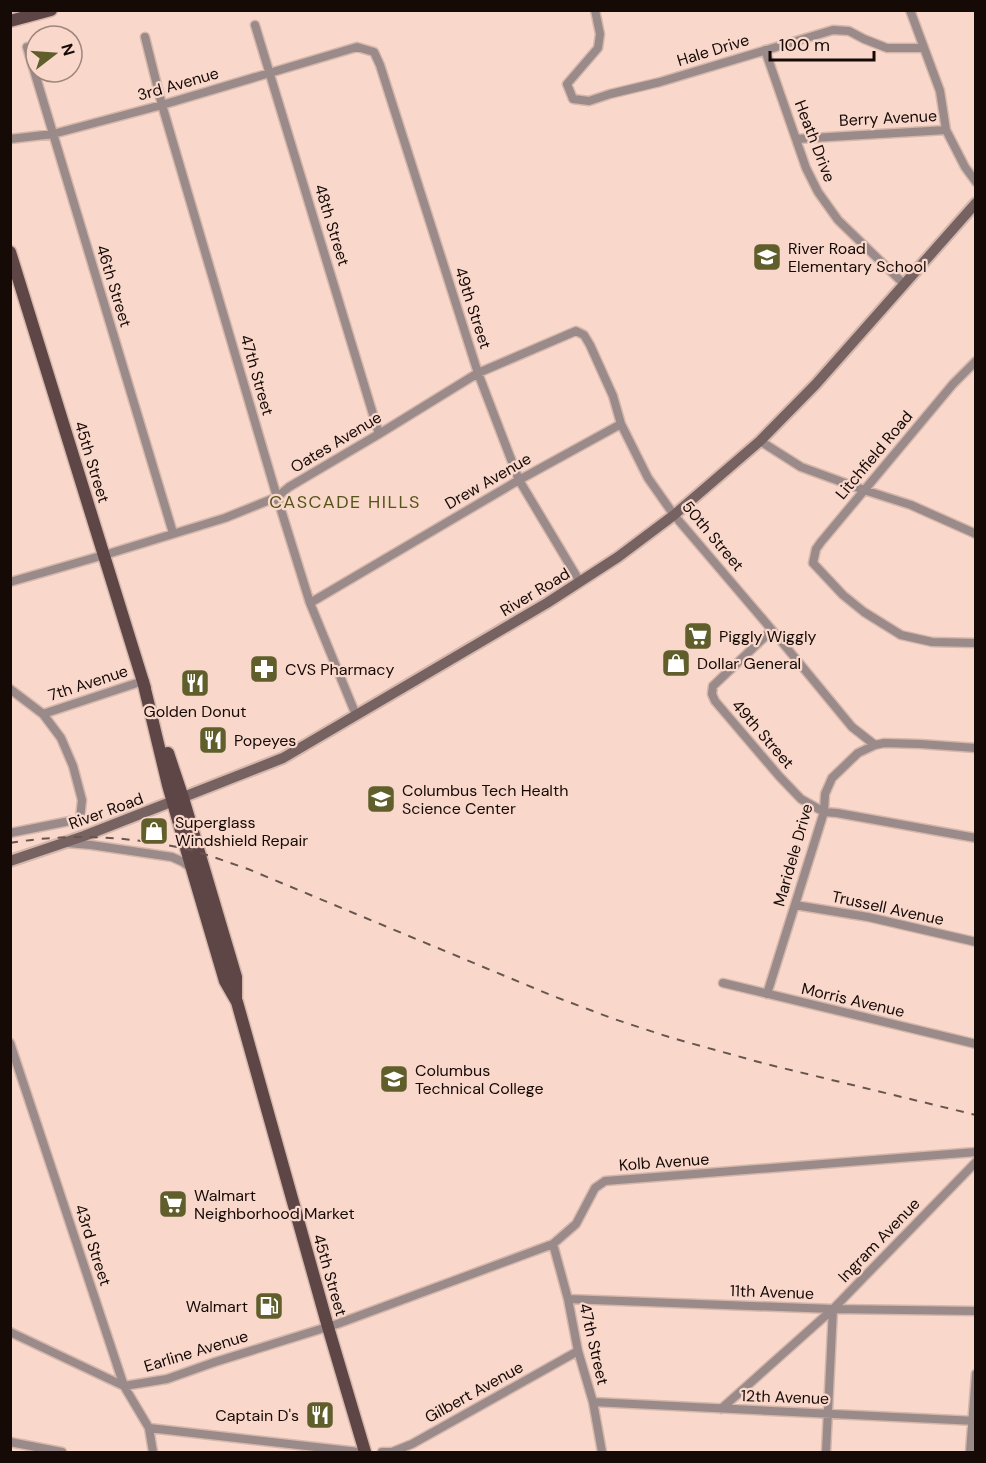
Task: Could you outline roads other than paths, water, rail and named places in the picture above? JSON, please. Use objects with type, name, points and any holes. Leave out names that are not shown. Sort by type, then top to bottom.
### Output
[{"type":"main road","points":[[10,21],[51,10]]},
{"type":"main road","name":"River Road","points":[[10,861],[178,800],[283,758],[580,582],[618,557],[674,515],[760,441],[816,384],[975,203]]},
{"type":"main road","name":"45th Street","points":[[10,252],[178,800],[236,977],[237,1002],[365,1452]]},
{"type":"main road","name":"45th Street","points":[[178,800],[192,869],[225,981],[237,1002]]},
{"type":"street","name":"Hale Drive","points":[[595,10],[600,34],[598,48],[567,84],[573,99],[589,101],[833,30],[849,31],[887,48],[924,48]]},
{"type":"street","points":[[910,10],[940,91],[946,130],[975,182]]},
{"type":"street","name":"48th Street","points":[[255,25],[379,434]]},
{"type":"street","name":"47th Street","points":[[145,37],[162,105],[277,497],[310,603],[356,716]]},
{"type":"street","name":"49th Street","points":[[352,49],[357,47],[374,52],[380,65],[478,373],[519,480],[580,582]]},
{"type":"street","name":"3rd Avenue","points":[[10,139],[53,134],[162,105],[352,49]]},
{"type":"street","name":"Heath Drive","points":[[765,50],[806,168],[818,192],[838,220],[904,284]]},
{"type":"street","name":"46th Street","points":[[38,84],[173,533]]},
{"type":"street","name":"Berry Avenue","points":[[796,139],[946,130]]},
{"type":"street","name":"50th Street","points":[[563,336],[576,331],[584,335],[613,396],[621,424],[648,478],[674,515],[852,727],[875,745]]},
{"type":"street","name":"Oates Avenue","points":[[10,582],[225,518],[277,497],[289,487],[478,373],[563,336]]},
{"type":"street","name":"Litchfield Road","points":[[975,361],[953,384],[816,549],[813,563],[843,595],[864,612],[901,635],[932,642],[975,643]]},
{"type":"street","name":"Drew Avenue","points":[[310,603],[519,480],[621,424]]},
{"type":"street","points":[[760,441],[801,467],[911,505],[975,534]]},
{"type":"street","name":"49th Street","points":[[772,630],[713,686],[712,694],[715,701],[779,776],[801,799],[824,812]]},
{"type":"street","name":"7th Avenue","points":[[43,714],[143,681]]},
{"type":"street","points":[[10,689],[43,714],[61,738],[73,766],[82,800],[80,819],[10,833]]},
{"type":"street","points":[[875,745],[920,744],[975,748]]},
{"type":"street","name":"Maridele Drive","points":[[767,994],[824,812],[825,794],[832,778],[858,753],[875,745]]},
{"type":"street","points":[[824,812],[975,838]]},
{"type":"street","points":[[64,843],[91,844],[172,856],[192,869]]},
{"type":"street","name":"Trussell Avenue","points":[[795,905],[868,917],[975,942]]},
{"type":"street","name":"Morris Avenue","points":[[723,983],[975,1044]]},
{"type":"street","name":"43rd Street","points":[[10,1043],[124,1386],[148,1428],[153,1452]]},
{"type":"street","name":"Kolb Avenue","points":[[328,1327],[553,1244],[576,1224],[595,1188],[605,1181],[975,1152]]},
{"type":"street","name":"Ingram Avenue","points":[[721,1409],[833,1309],[975,1162]]},
{"type":"street","name":"47th Street","points":[[553,1244],[568,1299],[578,1351],[593,1402],[602,1452]]},
{"type":"street","name":"11th Avenue","points":[[568,1299],[833,1309],[975,1311]]},
{"type":"street","points":[[826,1452],[833,1309]]},
{"type":"street","name":"Earline Avenue","points":[[124,1386],[167,1379],[328,1327]]},
{"type":"street","points":[[10,1332],[124,1386]]},
{"type":"street","name":"Gilbert Avenue","points":[[382,1452],[392,1452],[412,1444],[578,1351]]},
{"type":"street","points":[[970,1452],[974,1421],[975,1374]]},
{"type":"street","name":"12th Avenue","points":[[593,1402],[974,1421]]},
{"type":"street","points":[[148,1428],[359,1452]]},
{"type":"street","points":[[10,1442],[62,1452]]},
{"type":"railway","points":[[10,843],[54,838],[98,837],[142,841],[194,851],[248,869],[553,996],[614,1019],[766,1064],[976,1115]]},
{"type":"place","name":"River Road Elementary School","points":[[767,257]]},
{"type":"place","name":"Piggly Wiggly","points":[[698,636]]},
{"type":"place","name":"Dollar General","points":[[676,663]]},
{"type":"place","name":"CVS Pharmacy","points":[[264,669]]},
{"type":"place","name":"Golden Donut","points":[[195,683]]},
{"type":"place","name":"Popeyes","points":[[213,740]]},
{"type":"place","name":"Columbus Tech Health Science Center","points":[[381,799]]},
{"type":"place","name":"Superglass Windshield Repair","points":[[154,831]]},
{"type":"place","name":"Columbus Technical College","points":[[394,1079]]},
{"type":"place","name":"Walmart Neighborhood Market","points":[[173,1204]]},
{"type":"place","name":"Walmart","points":[[269,1306]]},
{"type":"place","name":"Captain D's","points":[[320,1415]]},
{"type":"district","name":"CASCADE HILLS","points":[[345,502]]}]
